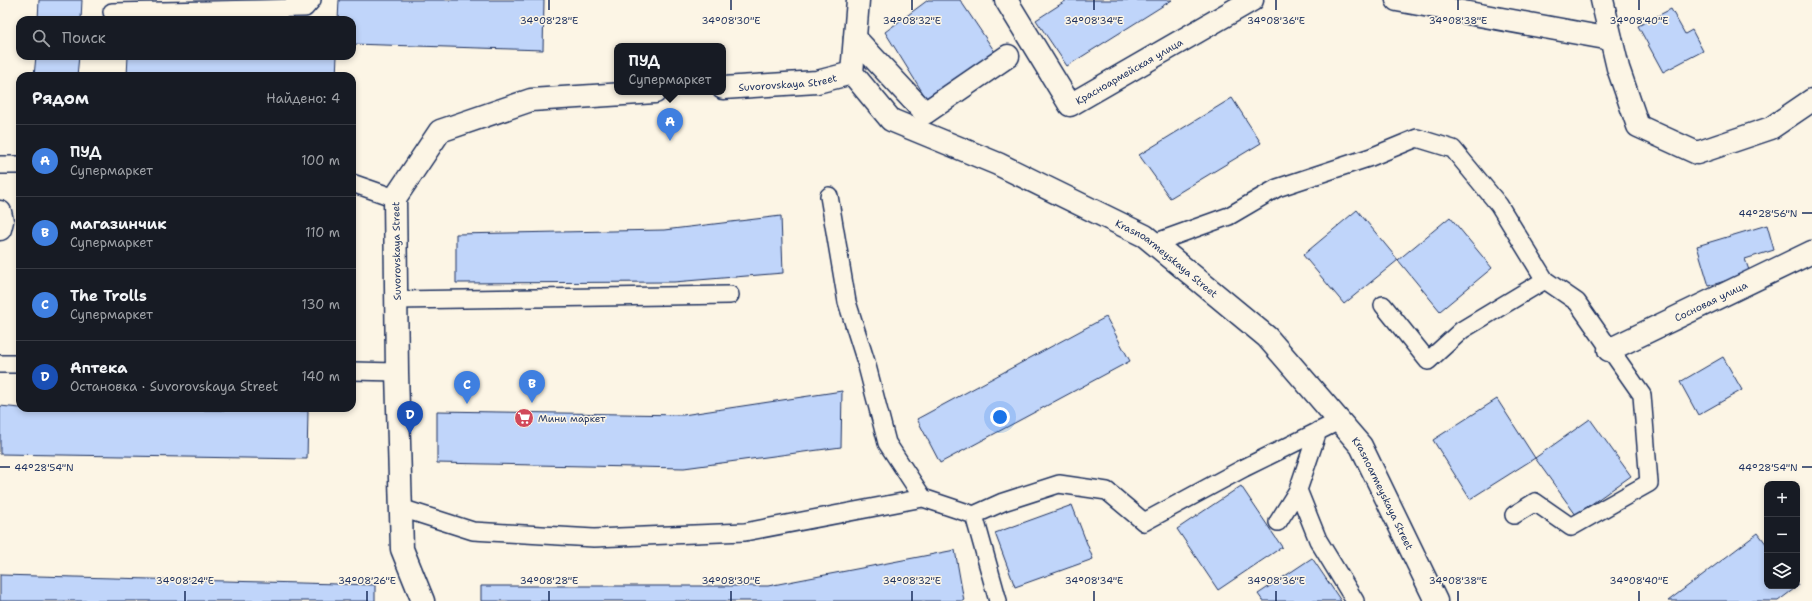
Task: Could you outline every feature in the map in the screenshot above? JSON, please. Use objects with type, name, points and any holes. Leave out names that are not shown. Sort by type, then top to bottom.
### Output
[{"type":"street","name":"Красноармейская улица","points":[[1006,0],[1070,105],[1252,0]]},
{"type":"street","points":[[1397,0],[1611,39]]},
{"type":"street","points":[[1602,0],[1618,68],[1638,126],[1697,153],[1771,128],[1812,100]]},
{"type":"street","points":[[852,73],[855,38],[853,2]]},
{"type":"street","points":[[855,38],[925,113],[1008,56]]},
{"type":"street","name":"Suvorovskaya Street","points":[[726,88],[817,82],[852,73]]},
{"type":"street","name":"Krasnoarmeyskaya Street","points":[[852,73],[891,120],[998,164],[1145,236],[1267,337],[1361,446],[1436,601]]},
{"type":"street","name":"Suvorovskaya Street","points":[[423,601],[402,549],[397,372],[395,198],[440,131],[531,100],[614,95]]},
{"type":"street","points":[[0,212],[2,221],[0,229]]},
{"type":"street","name":"Сосновая улица","points":[[1610,350],[1812,252]]},
{"type":"lane","points":[[112,12],[305,8],[312,0]]},
{"type":"lane","points":[[1154,243],[1229,216],[1277,188],[1320,176],[1417,138],[1453,149],[1499,205],[1545,280],[1577,302],[1642,395],[1649,483],[1571,527],[1535,502],[1514,515]]},
{"type":"lane","points":[[0,165],[16,166]]},
{"type":"lane","points":[[356,184],[395,198]]},
{"type":"lane","points":[[829,196],[847,302],[866,362],[887,443],[923,498]]},
{"type":"lane","points":[[1383,305],[1428,361],[1462,330],[1545,280]]},
{"type":"lane","points":[[397,300],[730,295]]},
{"type":"lane","points":[[0,364],[16,364]]},
{"type":"lane","points":[[356,371],[397,372]]},
{"type":"lane","points":[[401,508],[473,531],[594,538],[746,532],[923,498],[974,515],[1003,502],[1059,484],[1107,491],[1144,522],[1244,468],[1339,421]]},
{"type":"lane","points":[[1278,522],[1298,490],[1318,431]]},
{"type":"lane","points":[[1298,490],[1318,540],[1355,601]]},
{"type":"lane","points":[[974,515],[998,601]]},
{"type":"building","points":[[39,0],[82,0],[81,16],[38,16]]},
{"type":"building","points":[[339,0],[544,0],[543,50],[356,44],[356,16],[338,16]]},
{"type":"building","points":[[928,0],[960,0],[995,52],[926,98],[885,32]]},
{"type":"building","points":[[1067,0],[1172,0],[1067,66],[1036,20]]},
{"type":"building","points":[[1671,9],[1685,34],[1692,30],[1703,51],[1663,72],[1638,26]]},
{"type":"building","points":[[36,60],[79,60],[77,72],[34,72]]},
{"type":"building","points":[[128,60],[337,60],[336,72],[127,72]]},
{"type":"building","points":[[1232,98],[1261,143],[1170,198],[1139,155]]},
{"type":"building","points":[[1357,210],[1398,260],[1344,304],[1303,255]]},
{"type":"building","points":[[781,216],[783,273],[674,282],[456,283],[456,234],[664,230]]},
{"type":"building","points":[[1450,217],[1492,268],[1440,311],[1398,260]]},
{"type":"building","points":[[1767,225],[1774,250],[1745,259],[1750,273],[1709,286],[1697,246]]},
{"type":"building","points":[[1106,317],[1130,361],[940,463],[917,419]]},
{"type":"building","points":[[1723,357],[1742,390],[1698,415],[1680,382]]},
{"type":"building","points":[[842,391],[841,447],[684,468],[437,463],[437,411],[683,415]]},
{"type":"building","points":[[1497,399],[1535,458],[1470,499],[1433,440]]},
{"type":"building","points":[[0,406],[16,408],[16,412],[308,412],[307,459],[0,454]]},
{"type":"building","points":[[1590,419],[1631,476],[1576,515],[1535,458]]},
{"type":"building","points":[[1241,486],[1282,547],[1218,590],[1177,529]]},
{"type":"building","points":[[1072,505],[1093,559],[1015,587],[995,533]]},
{"type":"building","points":[[1758,533],[1764,541],[1764,589],[1794,589],[1778,601],[1668,601]]},
{"type":"building","points":[[955,550],[964,601],[481,601],[481,586],[768,586]]},
{"type":"building","points":[[1312,558],[1341,601],[1263,601],[1258,594]]},
{"type":"building","points":[[0,575],[375,585],[375,601],[0,601]]},
{"type":"place","name":"ПУД","points":[[670,141]]},
{"type":"place","name":"магазинчик","points":[[532,403]]},
{"type":"place","name":"The Trolls","points":[[467,404]]},
{"type":"place","name":"Мини маркет","points":[[524,418]]},
{"type":"place","name":"Аптека","points":[[410,434]]}]
